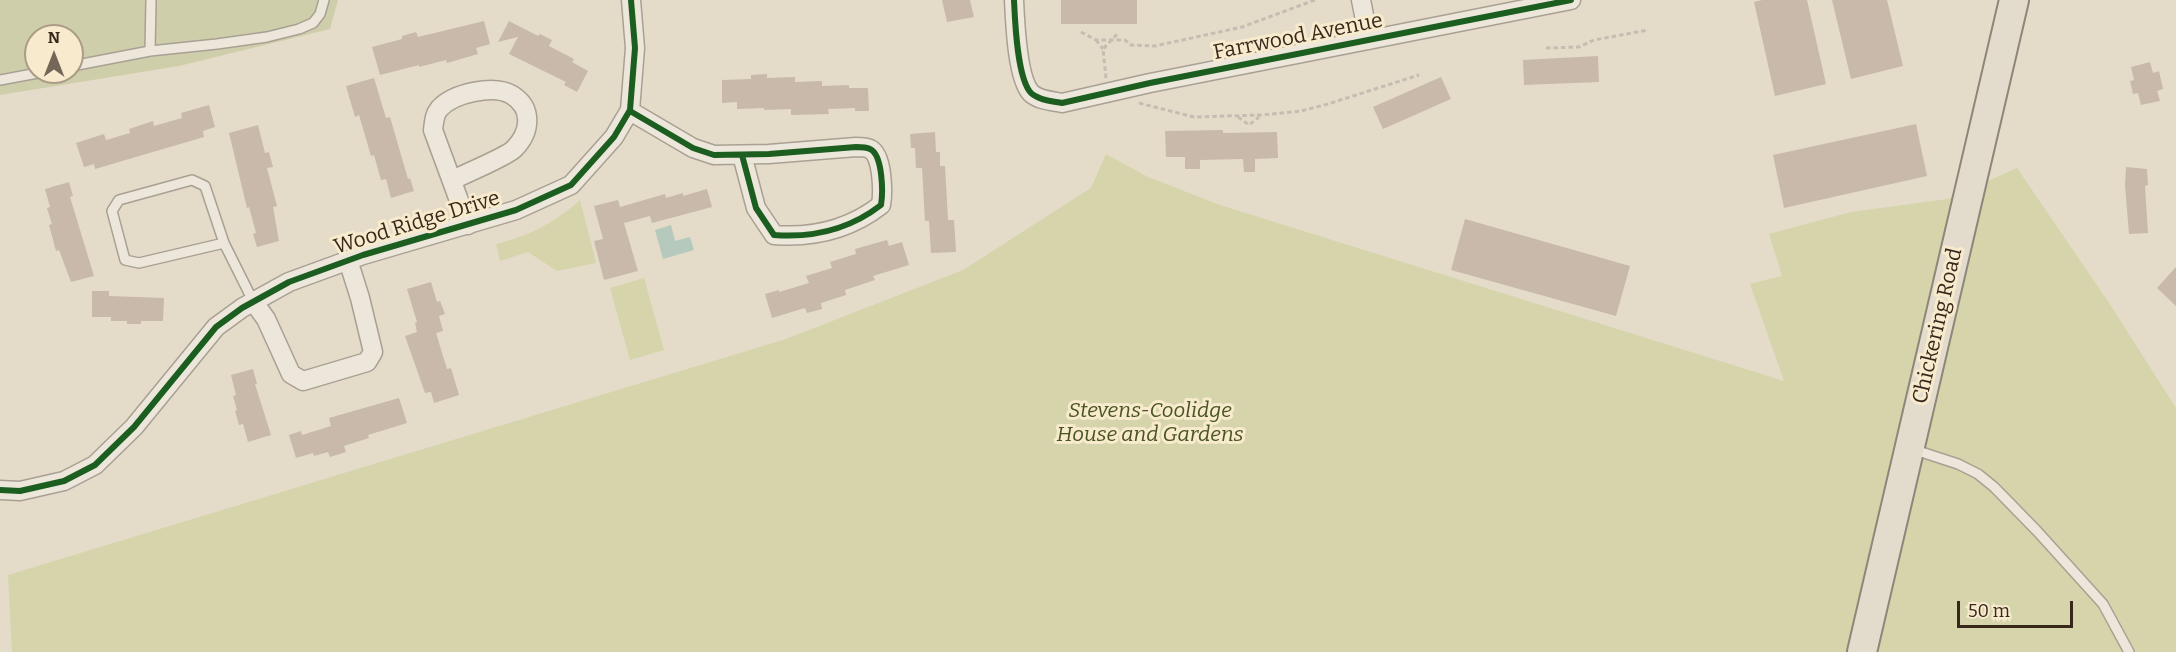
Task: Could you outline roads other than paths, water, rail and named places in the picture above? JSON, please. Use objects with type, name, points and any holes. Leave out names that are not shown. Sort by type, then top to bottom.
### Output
[{"type":"main road","name":"Chickering Road","points":[[1862,652],[2014,0]]},
{"type":"street","name":"Wood Ridge Drive","points":[[0,490],[20,491],[64,481],[95,465],[134,427],[216,327],[253,301],[288,282],[348,260],[516,210],[571,184],[614,137],[630,111],[635,48],[631,0]]},
{"type":"street","name":"Farrwood Avenue","points":[[1014,0],[1015,30],[1027,86],[1032,95],[1062,103],[1571,0]]},
{"type":"street","points":[[1361,0],[1370,40]]},
{"type":"street","points":[[453,180],[514,149],[527,129],[528,119],[527,110],[512,94],[489,90],[472,91],[456,97],[440,108],[434,118],[433,130],[468,225]]},
{"type":"street","points":[[630,111],[693,148],[714,155],[869,148],[876,153],[879,161],[883,195],[881,205],[857,221],[814,235],[774,235],[756,208],[742,155]]},
{"type":"street","points":[[253,301],[266,319],[291,374],[303,381],[367,362],[373,352],[348,260]]},
{"type":"lane","points":[[150,51],[151,0]]},
{"type":"lane","points":[[84,64],[150,51],[216,44],[299,30],[313,23],[320,14],[324,0]]},
{"type":"lane","points":[[0,80],[24,76]]},
{"type":"lane","points":[[224,243],[139,263],[125,260],[112,211],[119,200],[192,180],[205,186],[224,243],[253,301]]},
{"type":"lane","points":[[1910,448],[1958,464],[1978,474],[1994,487],[2103,604],[2129,652]]},
{"type":"park label","name":"Stevens-Coolidge House and Gardens","points":[[1150,423]]}]
